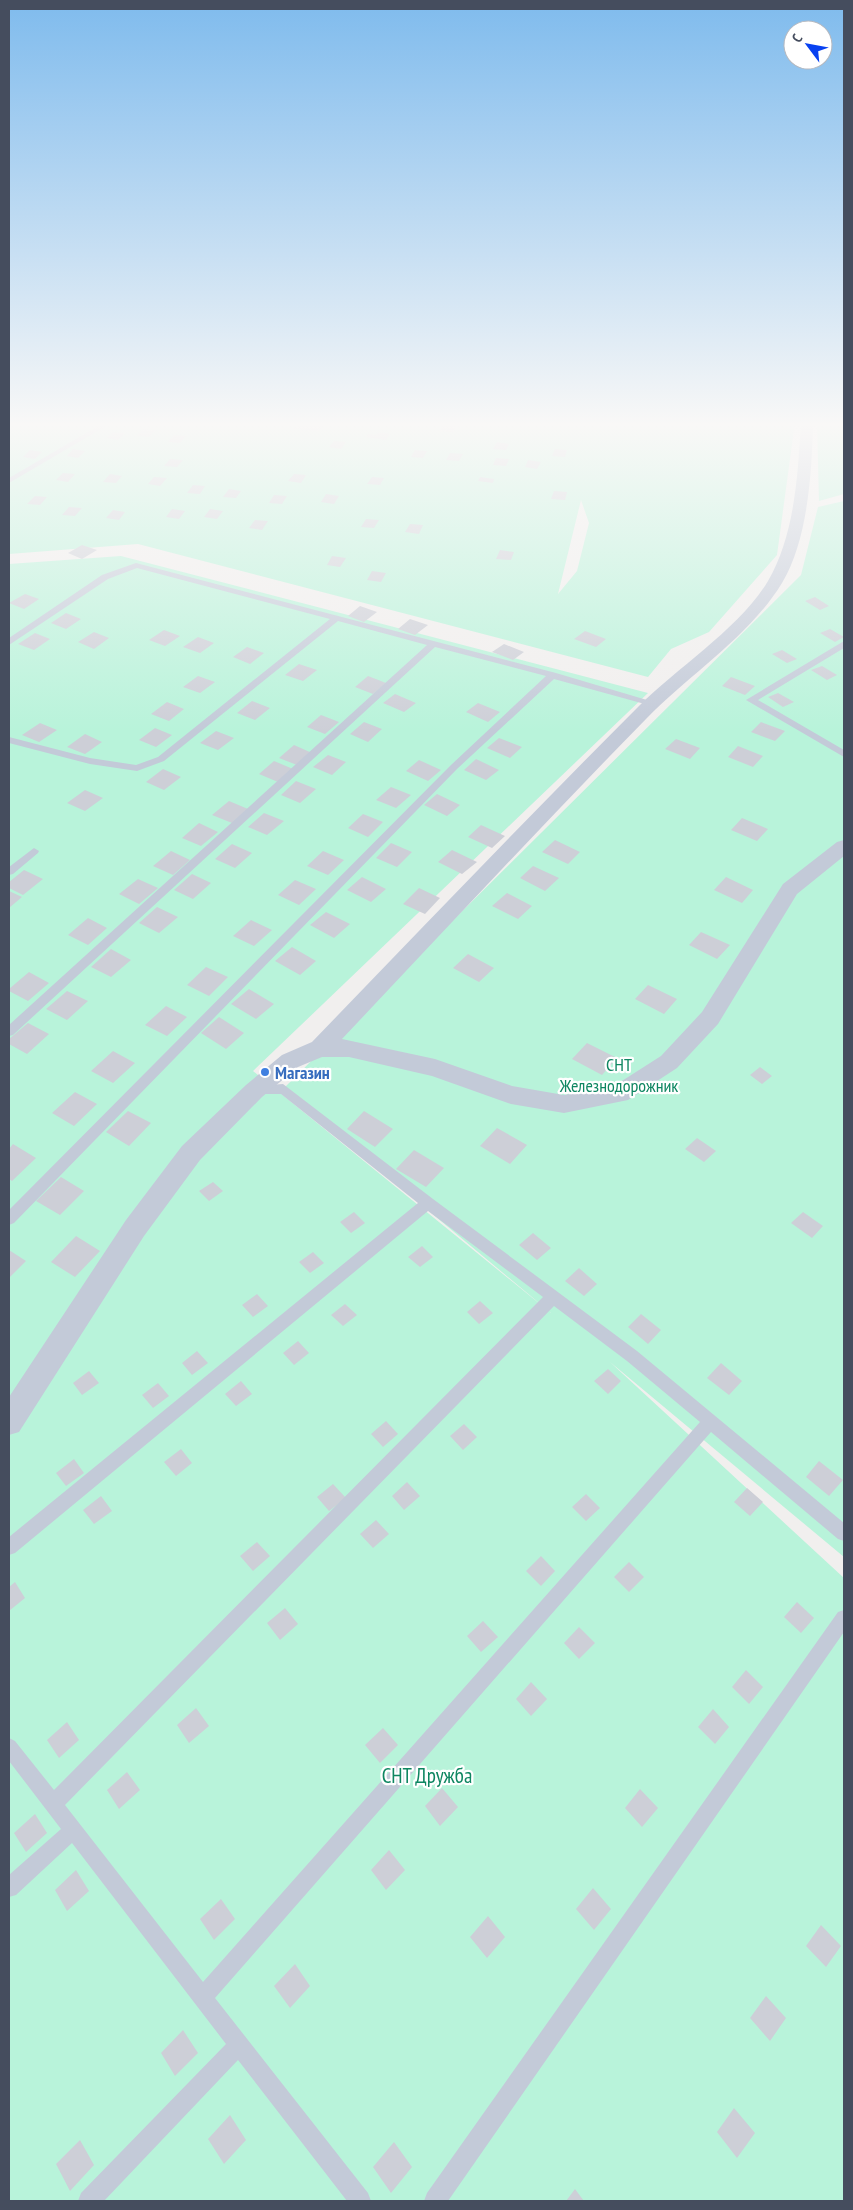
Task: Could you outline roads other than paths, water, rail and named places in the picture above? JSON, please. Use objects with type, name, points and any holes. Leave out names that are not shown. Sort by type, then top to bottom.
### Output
[{"type":"street","points":[[9,1422],[135,1228],[191,1153],[254,1091],[290,1061],[320,1048],[652,703],[747,615],[775,582],[789,554],[794,525]]},
{"type":"street","points":[[320,1048],[349,1048],[435,1068],[511,1095],[564,1104],[620,1094],[669,1062],[710,1018],[790,890],[843,845]]},
{"type":"lane","points":[[9,642],[105,578],[136,565],[335,619],[434,643],[652,703]]},
{"type":"lane","points":[[9,740],[90,761],[137,768],[161,759],[335,619]]},
{"type":"lane","points":[[9,1032],[434,643]]},
{"type":"lane","points":[[844,644],[751,700],[844,754]]},
{"type":"lane","points":[[9,1219],[454,767],[553,675]]},
{"type":"lane","points":[[9,872],[34,851]]},
{"type":"lane","points":[[254,1091],[283,1089],[428,1204],[632,1356],[844,1533]]},
{"type":"lane","points":[[9,1547],[428,1204]]},
{"type":"lane","points":[[53,1804],[553,1297]]},
{"type":"lane","points":[[202,1998],[711,1421]]},
{"type":"lane","points":[[435,2201],[844,1618]]},
{"type":"lane","points":[[9,1747],[360,2201]]},
{"type":"lane","points":[[9,1888],[73,1830]]},
{"type":"lane","points":[[89,2201],[239,2045]]},
{"type":"place","name":"Магазин","points":[[265,1072]]},
{"type":"park label","name":"СНТ Железнодорожник","points":[[619,1074]]},
{"type":"park label","name":"СНТ Дружба","points":[[427,1775]]}]
